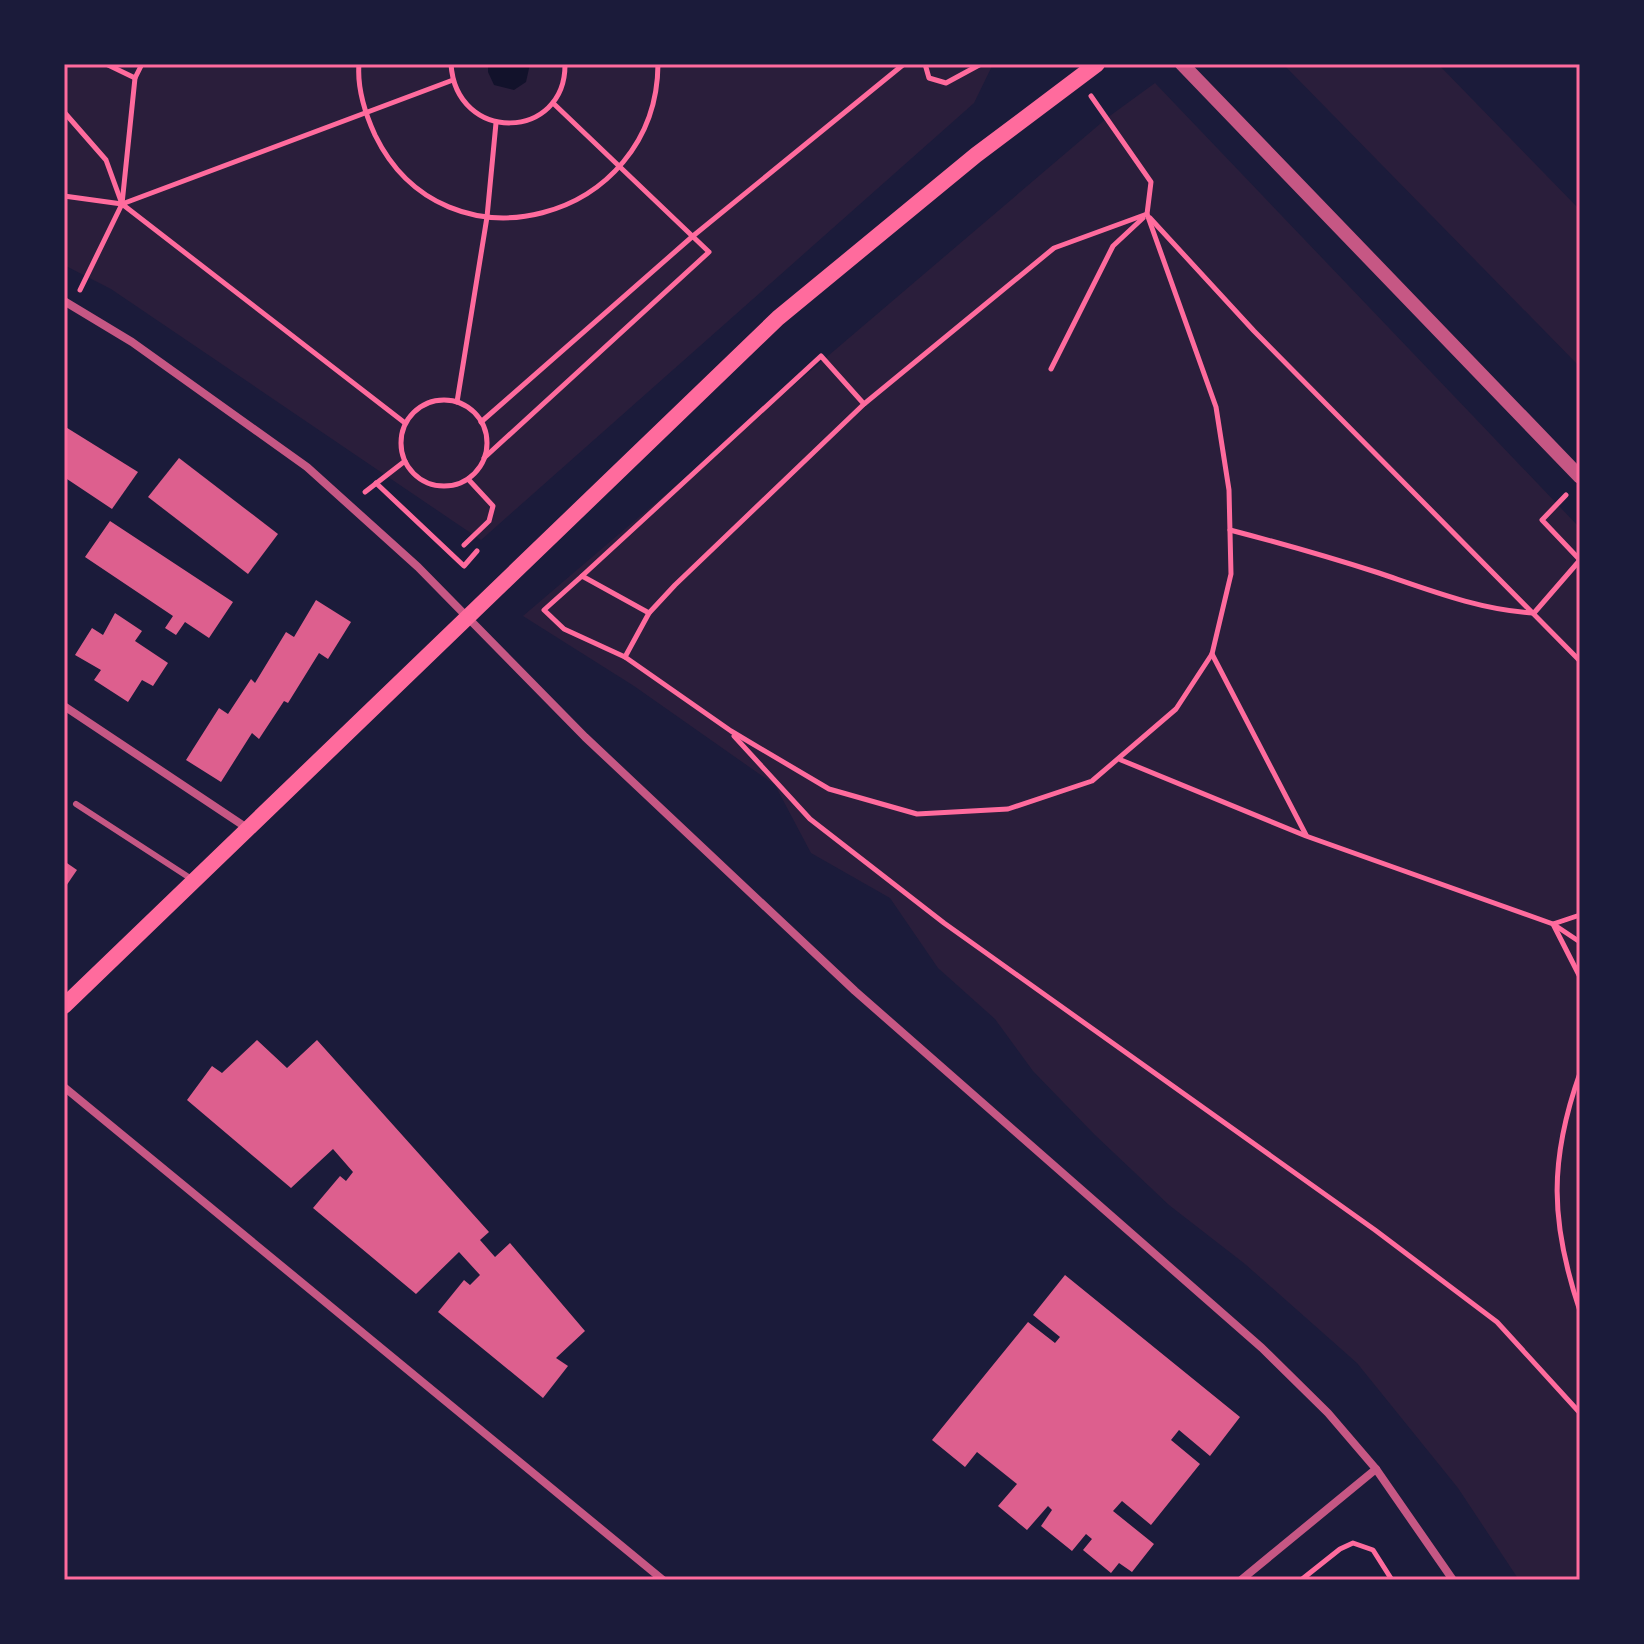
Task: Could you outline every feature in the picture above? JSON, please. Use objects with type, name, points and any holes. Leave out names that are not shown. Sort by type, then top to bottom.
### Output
[{"type":"main road","points":[[64,1006],[778,318],[976,155],[1097,64]]},
{"type":"street","points":[[1182,64],[1580,477]]},
{"type":"street","points":[[68,303],[132,342],[307,467],[349,504],[467,616],[585,737],[855,991],[1262,1348],[1328,1413],[1376,1469],[1453,1580]]},
{"type":"street","points":[[64,706],[247,828]]},
{"type":"street","points":[[64,1087],[663,1580]]},
{"type":"street","points":[[1241,1580],[1376,1469]]},
{"type":"lane","points":[[76,804],[193,880]]},
{"type":"path","points":[[106,64],[135,78]]},
{"type":"path","points":[[68,303],[122,204],[135,78],[142,64]]},
{"type":"path","points":[[359,64],[365,113],[383,151],[411,182],[446,205],[487,217],[524,218],[560,209],[594,192],[622,168],[645,131],[658,89],[658,64]]},
{"type":"path","points":[[451,64],[453,80],[469,108],[496,123],[527,121],[553,103],[561,90],[565,64]]},
{"type":"path","points":[[481,422],[693,236],[904,64]]},
{"type":"path","points":[[925,64],[929,78],[946,83],[981,64]]},
{"type":"path","points":[[64,196],[122,204],[453,80]]},
{"type":"path","points":[[484,458],[486,433],[481,422],[475,413],[457,402],[433,401],[422,406],[405,423],[401,448],[405,461],[426,482],[440,486],[468,479],[484,458],[709,252],[553,103]]},
{"type":"path","points":[[64,112],[106,160],[122,204],[405,423]]},
{"type":"path","points":[[864,404],[821,356],[544,610],[564,629],[625,657],[731,731],[829,789],[917,814],[1008,809],[1092,781],[1121,760],[1176,709],[1212,654],[1231,574],[1229,490],[1216,407],[1147,214],[1151,182],[1107,118]]},
{"type":"path","points":[[457,402],[487,217],[496,123]]},
{"type":"path","points":[[1051,369],[1113,246],[1147,214]]},
{"type":"path","points":[[625,657],[649,613],[864,404],[1054,248],[1147,214]]},
{"type":"path","points":[[1147,214],[1254,331],[1580,661]]},
{"type":"path","points":[[349,504],[405,461]]},
{"type":"path","points":[[464,545],[489,521],[493,506],[468,479]]},
{"type":"path","points":[[376,483],[464,566],[477,551]]},
{"type":"path","points":[[1534,613],[1580,560],[1542,520],[1570,489]]},
{"type":"path","points":[[1230,530],[1308,550],[1466,602],[1534,613]]},
{"type":"path","points":[[582,576],[649,613]]},
{"type":"path","points":[[1212,654],[1306,836]]},
{"type":"path","points":[[731,731],[810,819],[944,923],[1375,1230],[1485,1313],[1580,1413]]},
{"type":"path","points":[[1121,760],[1306,836],[1553,924],[1580,942]]},
{"type":"path","points":[[1553,924],[1580,915]]},
{"type":"path","points":[[1553,924],[1580,977]]},
{"type":"path","points":[[1580,1073],[1562,1124],[1555,1184],[1569,1277],[1580,1311]]},
{"type":"path","points":[[1301,1580],[1340,1549],[1353,1543],[1373,1550],[1392,1580]]},
{"type":"shaded area","points":[[64,64],[993,64],[974,103],[481,540],[111,289],[64,265]]},
{"type":"shaded area","points":[[488,64],[530,64],[526,82],[514,90],[494,85],[488,72]]},
{"type":"shaded area","points":[[1283,64],[1438,64],[1580,210],[1580,367]]},
{"type":"shaded area","points":[[1155,83],[1580,528],[1580,1580],[1519,1580],[1458,1488],[1357,1363],[1245,1264],[1169,1205],[1094,1134],[1033,1071],[995,1019],[938,968],[890,898],[811,853],[775,785],[634,686],[523,616],[1107,118]]},
{"type":"building","points":[[64,426],[138,472],[112,509],[64,477]]},
{"type":"building","points":[[179,458],[278,534],[248,574],[148,497]]},
{"type":"building","points":[[110,521],[233,602],[209,638],[185,622],[176,635],[165,628],[173,616],[85,557]]},
{"type":"building","points":[[316,600],[351,622],[328,659],[319,653],[288,703],[284,701],[259,739],[252,733],[221,782],[186,760],[219,708],[228,714],[251,679],[255,683],[286,632],[294,637]]},
{"type":"building","points":[[115,613],[142,631],[135,641],[168,663],[153,686],[142,680],[128,702],[94,680],[101,670],[75,655],[92,628],[103,635]]},
{"type":"building","points":[[64,861],[77,870],[64,889]]},
{"type":"building","points":[[257,1040],[287,1068],[317,1040],[489,1232],[480,1240],[495,1257],[510,1243],[585,1331],[556,1358],[568,1366],[543,1398],[438,1312],[464,1280],[470,1285],[480,1275],[459,1252],[416,1294],[313,1208],[340,1176],[346,1181],[353,1172],[333,1149],[291,1188],[187,1100],[212,1066],[222,1073]]},
{"type":"building","points":[[1065,1275],[1240,1417],[1210,1456],[1179,1430],[1171,1440],[1200,1464],[1151,1525],[1122,1501],[1113,1511],[1154,1544],[1132,1572],[1119,1563],[1111,1573],[1083,1550],[1092,1539],[1086,1534],[1072,1551],[1041,1526],[1052,1510],[1048,1506],[1027,1530],[998,1506],[1017,1484],[977,1452],[965,1467],[932,1440],[1028,1322],[1055,1343],[1060,1337],[1033,1315]]}]
